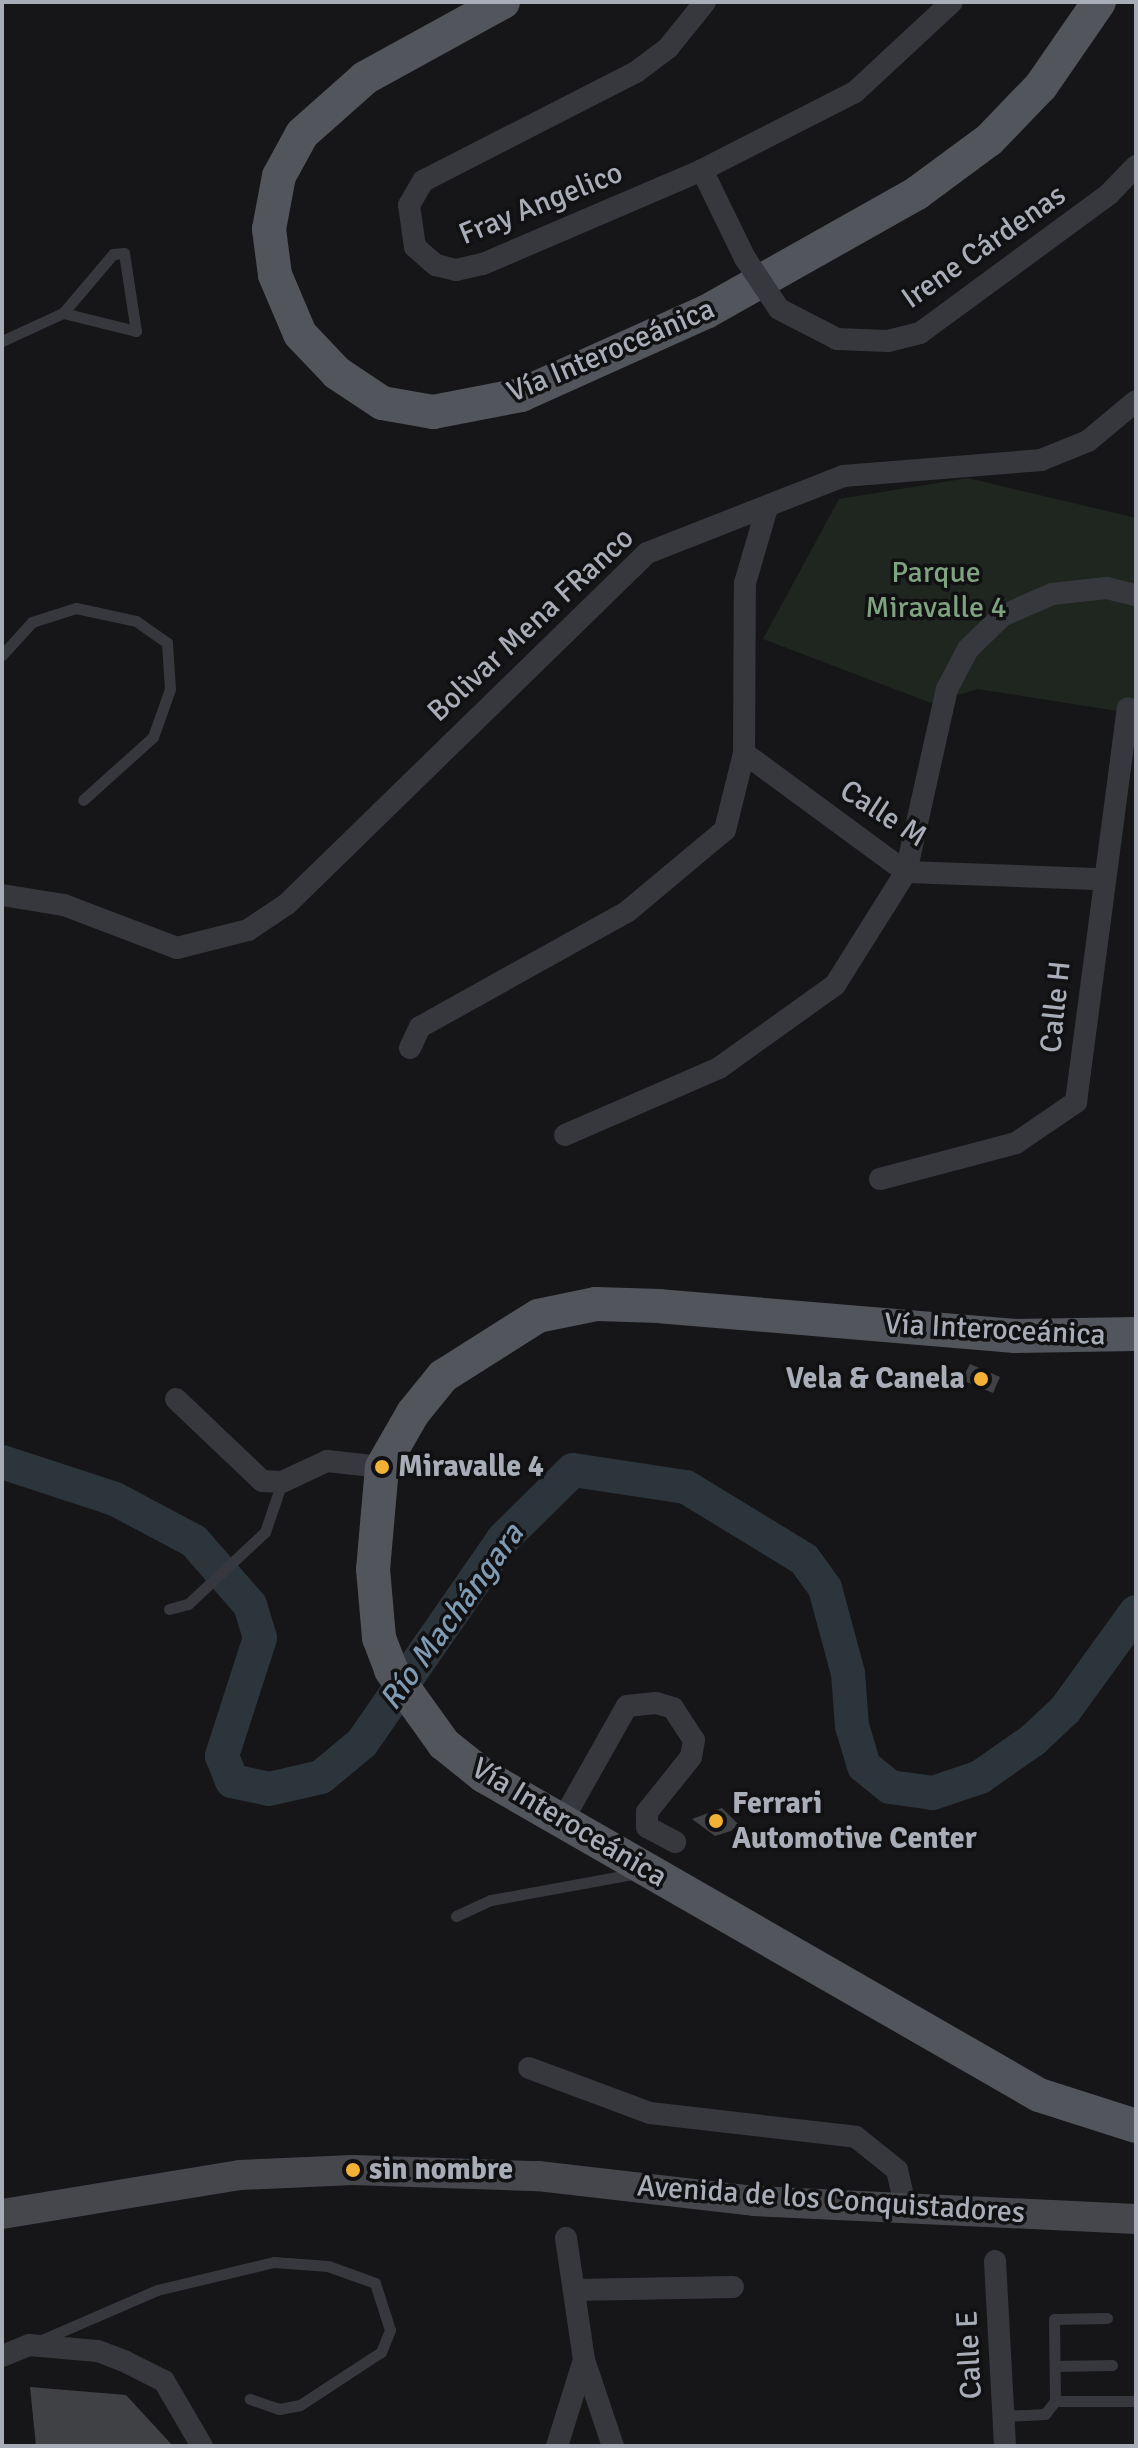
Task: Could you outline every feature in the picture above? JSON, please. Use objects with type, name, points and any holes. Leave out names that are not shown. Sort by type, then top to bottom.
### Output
[{"type":"main road","name":"Vía Interoceánica","points":[[503,2],[365,78],[302,134],[279,176],[269,229],[275,275],[300,334],[337,373],[382,403],[433,412],[521,395],[706,312],[917,193],[989,140],[1041,86],[1099,2]]},
{"type":"main road","name":"Vía Interoceánica","points":[[1136,1334],[1015,1336],[596,1304],[538,1316],[443,1376],[382,1467],[373,1569],[379,1638],[412,1706],[444,1744],[548,1816],[1039,2095],[1136,2126]]},
{"type":"street","name":"Fray Angelico","points":[[705,2],[668,48],[636,72],[423,181],[409,205],[408,228],[415,247],[436,265],[456,270],[702,170],[855,92],[952,2]]},
{"type":"street","name":"Irene Cárdenas","points":[[702,170],[745,258],[779,309],[837,339],[888,341],[920,333],[1109,194],[1136,166]]},
{"type":"street","name":"Bolivar Mena FRanco","points":[[2,895],[64,905],[177,948],[248,930],[287,904],[636,562],[662,544],[767,508],[843,476],[877,470],[1041,460],[1088,441],[1136,401]]},
{"type":"street","points":[[410,1048],[420,1027],[628,911],[725,830],[744,753],[745,583],[767,508]]},
{"type":"street","points":[[565,1135],[719,1068],[835,985],[906,872],[947,689],[968,649],[1002,616],[1052,594],[1107,588],[1136,595]]},
{"type":"street","name":"Calle H","points":[[880,1179],[1016,1143],[1076,1102],[1101,879],[1128,708]]},
{"type":"street","name":"Calle M","points":[[744,753],[906,872],[1101,879]]},
{"type":"street","points":[[176,1399],[262,1481],[282,1482],[327,1461],[382,1467]]},
{"type":"street","points":[[548,1816],[627,1706],[656,1703],[673,1708],[694,1740],[691,1757],[647,1812],[647,1827],[675,1842]]},
{"type":"street","points":[[529,2068],[650,2113],[856,2137],[897,2170],[906,2208]]},
{"type":"street","name":"Avenida de los Conquistadores","points":[[2,2214],[240,2175],[353,2170],[538,2176],[754,2201],[1136,2219]]},
{"type":"street","points":[[566,2238],[584,2360],[613,2446]]},
{"type":"street","name":"Calle E","points":[[995,2261],[1005,2446]]},
{"type":"street","points":[[574,2290],[733,2287]]},
{"type":"street","points":[[2,2356],[29,2345],[98,2351],[164,2381],[202,2446]]},
{"type":"street","points":[[557,2446],[584,2360]]},
{"type":"lane","points":[[2,341],[63,313],[113,254],[124,253],[136,331],[63,313]]},
{"type":"lane","points":[[2,655],[32,622],[76,608],[136,621],[167,643],[170,689],[153,737],[83,800]]},
{"type":"lane","points":[[169,1609],[188,1604],[265,1532],[282,1482]]},
{"type":"lane","points":[[456,1916],[491,1900],[646,1871]]},
{"type":"lane","points":[[29,2345],[157,2290],[274,2262],[328,2266],[375,2283],[390,2330],[381,2352],[300,2405],[279,2409],[250,2399]]},
{"type":"lane","points":[[1003,2416],[1045,2414],[1055,2401],[1054,2319],[1107,2318]]},
{"type":"lane","points":[[1055,2366],[1112,2365]]},
{"type":"lane","points":[[1055,2401],[1136,2401]]},
{"type":"green space","name":"Parque Miravalle 4","points":[[968,478],[1136,518],[1136,714],[978,689],[931,703],[763,639],[839,499]]},
{"type":"building","name":"Vela & Canela","points":[[970,1364],[1000,1377],[993,1393],[962,1380]]},
{"type":"building","name":"Ferrari Automotive Center","points":[[722,1808],[738,1824],[731,1831],[715,1836],[692,1819]]},
{"type":"building","points":[[30,2387],[126,2395],[173,2446],[36,2446]]},
{"type":"waterway","name":"Río Machángara","points":[[2,1462],[115,1499],[194,1541],[250,1605],[260,1638],[222,1756],[232,1781],[269,1789],[321,1777],[362,1743],[503,1539],[573,1470],[686,1487],[804,1559],[825,1588],[848,1673],[852,1726],[864,1766],[890,1787],[933,1793],[980,1777],[1033,1740],[1065,1710],[1136,1612]]},
{"type":"place","name":"Vela & Canela","points":[[981,1379]]},
{"type":"place","name":"Miravalle 4","points":[[382,1467]]},
{"type":"place","name":"Ferrari Automotive Center","points":[[716,1821]]},
{"type":"place","name":"sin nombre","points":[[353,2170]]}]
